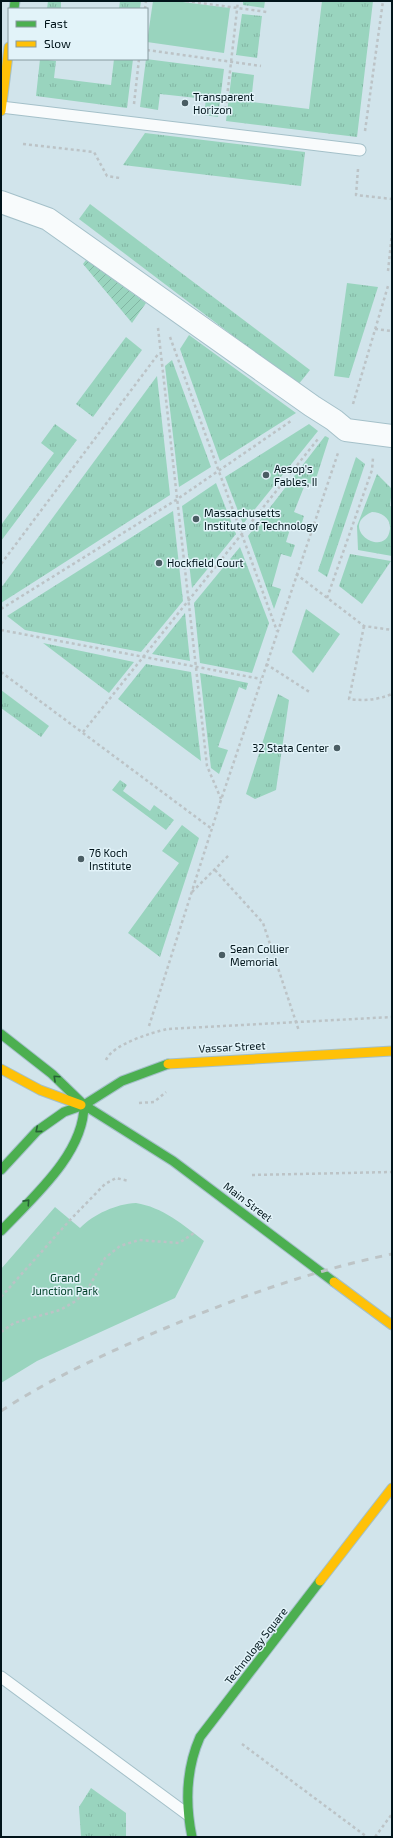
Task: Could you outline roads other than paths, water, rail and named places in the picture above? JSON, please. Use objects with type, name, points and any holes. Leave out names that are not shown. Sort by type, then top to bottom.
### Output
[{"type":"main road","points":[[1,111],[8,56]]},
{"type":"main road","name":"Main Street","points":[[1,1034],[52,1074],[84,1105],[173,1161],[392,1325]]},
{"type":"main road","name":"Vassar Street","points":[[1,1170],[37,1131],[64,1112],[84,1105],[122,1081],[164,1064],[231,1058],[307,1056],[392,1051]]},
{"type":"main road","name":"Main Street","points":[[1,1068],[16,1080],[59,1099],[84,1105]]},
{"type":"main road","points":[[1,1231],[59,1166],[70,1150],[83,1123],[84,1105]]},
{"type":"main road","name":"Technology Square","points":[[192,1837],[187,1814],[192,1756],[200,1737],[392,1488]]},
{"type":"street","points":[[1,202],[48,218],[340,425],[383,435]]},
{"type":"lane","points":[[2,107],[360,150]]},
{"type":"lane","points":[[1,1677],[187,1814]]},
{"type":"railway","points":[[1,1411],[41,1387],[83,1365],[125,1345],[195,1316],[278,1285],[363,1260],[392,1254]]},
{"type":"place","name":"Transparent Horizon","points":[[185,103]]},
{"type":"place","name":"Aesop's Fables, II","points":[[266,475]]},
{"type":"place","name":"Massachusetts Institute of Technology","points":[[196,519]]},
{"type":"place","name":"Hockfield Court","points":[[159,563]]},
{"type":"place","name":"32 Stata Center","points":[[337,748]]},
{"type":"place","name":"76 Koch Institute","points":[[81,859]]},
{"type":"place","name":"Sean Collier Memorial","points":[[222,955]]},
{"type":"park label","name":"Grand Junction Park","points":[[65,1284]]}]
